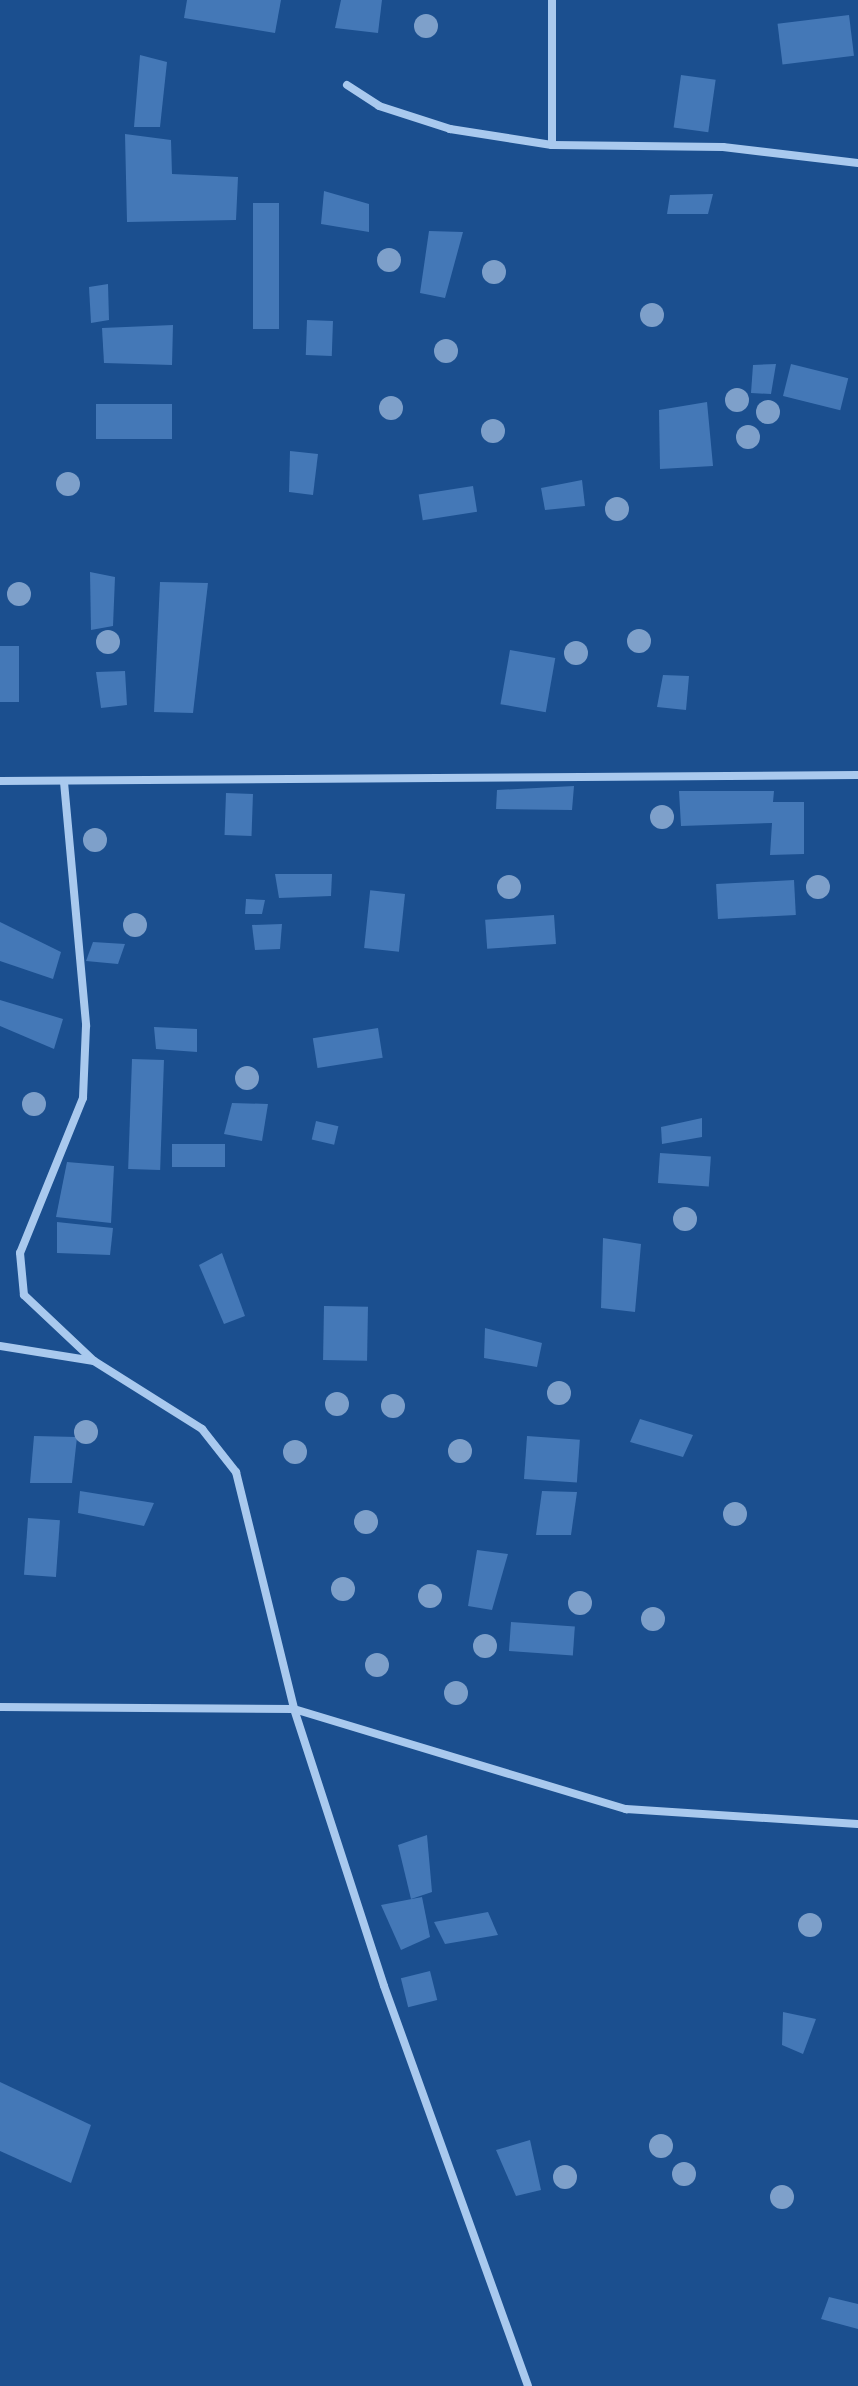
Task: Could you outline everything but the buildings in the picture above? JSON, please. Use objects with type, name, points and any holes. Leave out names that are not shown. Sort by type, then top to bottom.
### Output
[{"type":"street","points":[[552,0],[552,145]]},
{"type":"street","points":[[347,85],[379,106],[450,129],[552,145],[723,147],[858,163]]},
{"type":"street","points":[[0,781],[858,775]]},
{"type":"street","points":[[64,782],[86,1026],[83,1098],[20,1253],[24,1295],[42,1320],[94,1361],[202,1429],[236,1472],[294,1709],[384,1986],[528,2386]]},
{"type":"street","points":[[0,1346],[94,1361]]},
{"type":"street","points":[[0,1707],[294,1709],[626,1809],[858,1824]]}]
